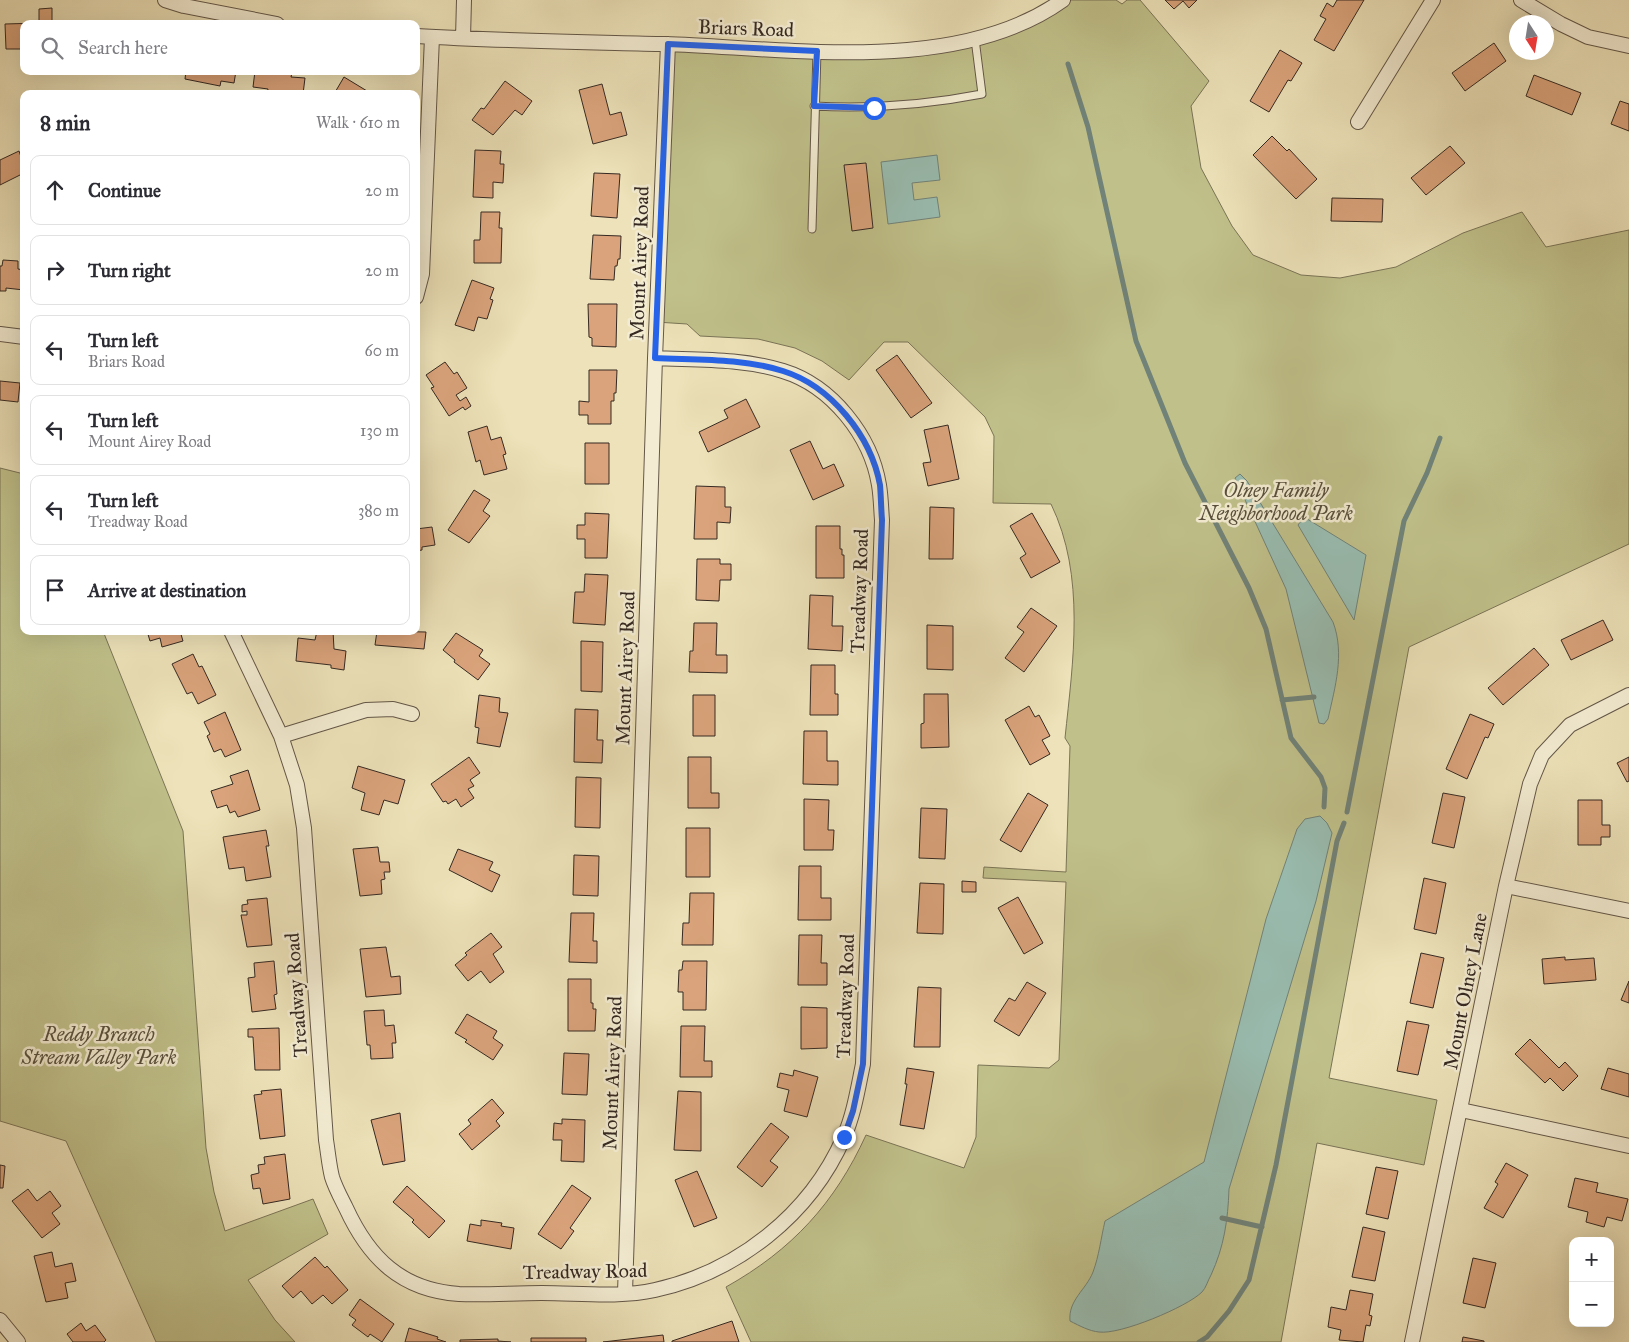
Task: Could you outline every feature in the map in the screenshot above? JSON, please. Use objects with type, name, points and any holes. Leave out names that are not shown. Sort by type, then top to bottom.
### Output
[{"type":"street","points":[[165,0],[184,6],[256,20]]},
{"type":"street","points":[[463,38],[464,0]]},
{"type":"street","name":"Briars Road","points":[[420,36],[817,51],[898,51],[975,40],[1018,25],[1063,0]]},
{"type":"street","points":[[1358,122],[1434,0]]},
{"type":"street","points":[[1522,0],[1561,24],[1588,36],[1629,46]]},
{"type":"street","points":[[420,282],[422,274],[432,37]]},
{"type":"street","name":"Mount Airey Road","points":[[625,1293],[655,358],[668,44]]},
{"type":"street","points":[[0,334],[20,336]]},
{"type":"street","name":"Treadway Road","points":[[233,635],[281,736],[297,785],[304,828],[326,1140],[332,1179],[357,1231],[371,1253],[403,1279],[427,1289],[458,1294],[625,1293],[653,1290],[686,1282],[719,1268],[752,1248],[782,1224],[818,1182],[844,1137],[853,1111],[863,1064],[882,520],[880,485],[865,447],[851,420],[822,391],[804,379],[783,371],[757,365],[655,358]]},
{"type":"street","name":"Mount Olney Lane","points":[[1412,1342],[1506,886],[1530,784],[1542,755],[1570,724],[1629,694]]},
{"type":"street","points":[[281,736],[366,710],[392,709],[412,714]]},
{"type":"street","points":[[1506,886],[1629,911]]},
{"type":"street","points":[[1461,1110],[1629,1146]]},
{"type":"street","points":[[0,1320],[18,1342]]},
{"type":"lane","points":[[814,106],[874,108],[948,101],[982,94],[975,40]]},
{"type":"lane","points":[[812,229],[817,51]]},
{"type":"green space","name":"Olney Family Neighborhood Park","points":[[1063,0],[1116,0],[1122,4],[1127,0],[1140,0],[1209,81],[1191,106],[1201,168],[1232,226],[1253,255],[1301,275],[1340,278],[1396,267],[1463,233],[1522,212],[1546,247],[1629,230],[1629,544],[1409,647],[1329,1078],[1437,1100],[1424,1165],[1317,1143],[1281,1342],[751,1342],[726,1287],[750,1273],[771,1257],[809,1223],[840,1182],[854,1160],[866,1135],[964,1168],[976,1137],[978,1065],[1049,1068],[1059,1060],[1066,882],[983,878],[984,867],[1066,872],[1070,746],[1065,738],[1073,649],[1073,589],[1069,560],[1062,532],[1051,504],[993,503],[994,436],[985,417],[908,342],[884,342],[849,380],[822,361],[795,348],[758,339],[700,336],[687,324],[656,322],[668,44],[817,51],[975,39]]},
{"type":"green space","name":"Reddy Branch Stream Valley Park","points":[[0,468],[20,473],[20,635],[105,635],[183,831],[206,1148],[214,1192],[225,1231],[313,1199],[328,1234],[248,1280],[275,1320],[295,1342],[156,1342],[66,1141],[0,1121]]},
{"type":"water","points":[[937,155],[940,180],[912,183],[914,200],[937,197],[940,217],[888,224],[881,162]]},
{"type":"water","points":[[1240,474],[1247,481],[1333,622],[1337,634],[1338,671],[1328,719],[1324,724],[1319,723],[1286,589],[1235,478]]},
{"type":"water","points":[[1304,517],[1366,555],[1354,620],[1298,525]]},
{"type":"water","points":[[1320,816],[1327,823],[1332,833],[1316,901],[1229,1189],[1228,1212],[1222,1244],[1206,1286],[1202,1292],[1183,1305],[1153,1319],[1122,1329],[1099,1332],[1070,1321],[1072,1307],[1093,1272],[1105,1221],[1204,1162],[1266,919],[1297,829],[1305,819]]},
{"type":"building","points":[[1165,0],[1197,0],[1189,8],[1183,1],[1174,9]]},
{"type":"building","points":[[1337,0],[1364,0],[1334,51],[1314,40],[1326,19],[1320,16],[1327,3],[1333,7]]},
{"type":"building","points":[[52,8],[52,20],[39,20],[39,9]]},
{"type":"building","points":[[5,24],[20,24],[20,49],[6,49]]},
{"type":"building","points":[[1494,43],[1506,61],[1465,91],[1452,73]]},
{"type":"building","points":[[1280,50],[1302,63],[1291,81],[1288,80],[1269,112],[1250,101]]},
{"type":"building","points":[[186,75],[235,75],[234,83],[221,81],[220,86],[185,79]]},
{"type":"building","points":[[254,75],[292,75],[291,77],[305,78],[304,90],[268,90],[253,87]]},
{"type":"building","points":[[1534,75],[1581,93],[1572,115],[1526,96]]},
{"type":"building","points":[[344,77],[365,90],[336,90]]},
{"type":"building","points":[[505,81],[532,101],[522,115],[515,110],[493,135],[472,120],[481,108],[484,109]]},
{"type":"building","points":[[602,84],[610,115],[621,112],[627,135],[593,144],[579,90]]},
{"type":"building","points":[[1620,101],[1629,104],[1629,131],[1611,124]]},
{"type":"building","points":[[1272,136],[1287,151],[1289,149],[1317,179],[1296,199],[1253,155]]},
{"type":"building","points":[[1450,146],[1465,163],[1426,195],[1411,178]]},
{"type":"building","points":[[475,150],[501,151],[500,164],[504,164],[503,183],[493,182],[493,198],[473,197]]},
{"type":"building","points":[[19,151],[20,175],[0,185],[0,160]]},
{"type":"building","points":[[866,163],[873,228],[852,231],[844,165]]},
{"type":"building","points":[[594,173],[620,174],[617,218],[591,216]]},
{"type":"building","points":[[1332,198],[1383,199],[1382,222],[1331,221]]},
{"type":"building","points":[[481,212],[500,212],[499,228],[502,228],[501,263],[474,263],[474,240],[480,240]]},
{"type":"building","points":[[593,235],[621,236],[620,259],[618,259],[617,266],[615,266],[614,280],[590,279]]},
{"type":"building","points":[[3,260],[18,261],[20,290],[6,288],[6,291],[0,291],[0,266],[2,266]]},
{"type":"building","points":[[472,280],[494,288],[490,299],[493,300],[487,319],[478,317],[474,331],[455,325]]},
{"type":"building","points":[[588,304],[617,304],[616,347],[592,346],[592,338],[589,337]]},
{"type":"building","points":[[897,355],[932,403],[911,418],[876,370]]},
{"type":"building","points":[[445,362],[454,374],[457,372],[467,388],[456,395],[460,401],[466,397],[471,406],[465,410],[463,407],[449,416],[431,388],[434,387],[426,375]]},
{"type":"building","points":[[589,370],[617,370],[616,393],[614,393],[614,401],[611,401],[611,424],[588,424],[588,415],[579,415],[579,401],[589,402]]},
{"type":"building","points":[[0,381],[20,383],[18,402],[0,400]]},
{"type":"building","points":[[746,399],[760,427],[708,452],[699,432],[728,418],[724,410]]},
{"type":"building","points":[[948,425],[959,479],[928,486],[923,463],[931,462],[924,430]]},
{"type":"building","points":[[487,426],[491,440],[501,437],[506,454],[503,455],[507,469],[484,475],[480,460],[476,462],[468,432]]},
{"type":"building","points":[[810,441],[823,469],[834,464],[844,486],[813,500],[790,450]]},
{"type":"building","points":[[585,443],[609,443],[609,484],[585,484]]},
{"type":"building","points":[[696,486],[725,487],[725,507],[731,507],[730,523],[717,522],[717,539],[694,539]]},
{"type":"building","points":[[474,490],[490,500],[483,511],[490,516],[469,543],[448,530]]},
{"type":"building","points":[[930,507],[954,508],[953,559],[929,559]]},
{"type":"building","points":[[585,513],[609,514],[607,558],[585,558],[585,539],[577,539],[577,525],[585,525]]},
{"type":"building","points":[[1032,513],[1060,562],[1031,578],[1020,558],[1026,554],[1010,526]]},
{"type":"building","points":[[816,526],[840,526],[840,549],[842,549],[842,555],[844,555],[844,578],[816,578]]},
{"type":"building","points":[[432,527],[435,545],[422,547],[422,550],[420,550],[420,528]]},
{"type":"building","points":[[697,559],[720,559],[720,564],[731,564],[731,580],[720,580],[719,601],[696,600]]},
{"type":"building","points":[[585,574],[608,575],[605,625],[573,623],[575,592],[584,592]]},
{"type":"building","points":[[810,595],[833,596],[832,626],[843,626],[842,651],[808,649]]},
{"type":"building","points":[[1031,608],[1057,626],[1024,672],[1005,658],[1024,632],[1017,627]]},
{"type":"building","points":[[1603,620],[1613,640],[1571,660],[1561,640]]},
{"type":"building","points":[[694,623],[717,623],[716,655],[727,655],[727,673],[689,672],[690,651],[693,651]]},
{"type":"building","points":[[927,625],[953,626],[953,670],[927,669]]},
{"type":"building","points":[[420,632],[426,632],[424,649],[375,645],[376,635],[420,635]]},
{"type":"building","points":[[456,633],[483,650],[479,656],[490,664],[478,680],[454,662],[455,660],[443,650]]},
{"type":"building","points":[[148,635],[181,635],[183,641],[162,647],[160,638],[150,641]]},
{"type":"building","points":[[316,635],[333,635],[334,649],[346,651],[344,670],[331,668],[331,665],[296,661],[298,638],[315,640]]},
{"type":"building","points":[[581,641],[603,642],[602,692],[581,691]]},
{"type":"building","points":[[1534,648],[1549,665],[1503,705],[1488,688]]},
{"type":"building","points":[[193,654],[199,667],[202,666],[216,695],[198,704],[192,692],[187,694],[172,664]]},
{"type":"building","points":[[811,665],[835,665],[835,694],[838,694],[838,715],[810,715]]},
{"type":"building","points":[[924,694],[948,694],[949,747],[921,748],[921,724],[924,723]]},
{"type":"building","points":[[479,695],[500,698],[499,712],[508,713],[500,747],[477,743],[479,728],[475,727]]},
{"type":"building","points":[[693,695],[715,695],[715,736],[693,736]]},
{"type":"building","points":[[1029,706],[1035,717],[1039,715],[1050,736],[1042,740],[1050,754],[1030,765],[1005,720]]},
{"type":"building","points":[[575,709],[598,710],[597,740],[603,740],[602,763],[574,762]]},
{"type":"building","points":[[225,712],[241,750],[225,757],[221,749],[214,752],[207,736],[210,734],[204,722]]},
{"type":"building","points":[[1470,714],[1494,724],[1488,738],[1485,737],[1467,779],[1446,769]]},
{"type":"building","points":[[804,731],[827,731],[827,761],[838,761],[838,785],[803,784]]},
{"type":"building","points":[[469,757],[480,773],[470,780],[474,786],[468,789],[474,798],[461,807],[456,799],[448,804],[446,801],[443,802],[431,784]]},
{"type":"building","points":[[688,757],[711,757],[711,793],[719,793],[719,808],[688,808]]},
{"type":"building","points":[[1629,757],[1629,781],[1627,782],[1617,763]]},
{"type":"building","points":[[358,766],[405,780],[398,804],[384,800],[379,815],[361,810],[365,793],[352,788]]},
{"type":"building","points":[[248,770],[260,810],[238,817],[235,811],[230,813],[227,805],[217,808],[211,791],[233,784],[230,776]]},
{"type":"building","points":[[576,777],[601,778],[600,828],[575,827]]},
{"type":"building","points":[[1028,793],[1048,805],[1021,852],[1000,840]]},
{"type":"building","points":[[1443,793],[1465,797],[1454,848],[1432,843]]},
{"type":"building","points":[[804,799],[829,800],[828,830],[834,830],[833,850],[804,850]]},
{"type":"building","points":[[1578,800],[1602,800],[1602,825],[1610,825],[1610,837],[1601,837],[1601,845],[1578,845]]},
{"type":"building","points":[[921,808],[947,809],[945,859],[919,858]]},
{"type":"building","points":[[686,828],[710,828],[710,877],[686,877]]},
{"type":"building","points":[[266,830],[269,846],[266,846],[271,877],[246,881],[244,867],[229,869],[223,837]]},
{"type":"building","points":[[378,847],[380,862],[389,862],[390,872],[384,872],[385,879],[381,880],[382,894],[360,896],[353,849]]},
{"type":"building","points":[[458,849],[493,862],[489,870],[500,875],[492,892],[449,870]]},
{"type":"building","points":[[574,855],[599,856],[598,896],[573,895]]},
{"type":"building","points":[[799,866],[821,866],[821,898],[831,898],[831,920],[798,920]]},
{"type":"building","points":[[1424,878],[1446,883],[1436,934],[1414,929]]},
{"type":"building","points":[[962,881],[976,882],[976,892],[962,892]]},
{"type":"building","points":[[920,883],[944,884],[943,934],[917,933]]},
{"type":"building","points":[[690,893],[714,893],[713,945],[682,945],[683,923],[689,923]]},
{"type":"building","points":[[1018,897],[1043,943],[1024,954],[998,908]]},
{"type":"building","points":[[267,898],[272,945],[247,947],[241,915],[247,915],[247,911],[242,912],[242,905],[248,904],[247,900]]},
{"type":"building","points":[[571,913],[594,913],[593,941],[597,941],[597,963],[569,962]]},
{"type":"building","points":[[491,933],[502,947],[493,954],[504,972],[490,983],[481,971],[468,981],[455,965],[467,955],[465,953]]},
{"type":"building","points":[[799,935],[822,935],[821,963],[827,963],[827,985],[798,985]]},
{"type":"building","points":[[386,947],[391,977],[400,976],[401,994],[366,997],[360,949]]},
{"type":"building","points":[[1421,953],[1444,958],[1433,1008],[1410,1003]]},
{"type":"building","points":[[1565,957],[1565,960],[1594,958],[1596,980],[1544,984],[1542,959]]},
{"type":"building","points":[[274,961],[277,994],[274,995],[276,1009],[252,1012],[248,978],[255,977],[254,963]]},
{"type":"building","points":[[683,961],[707,961],[706,1010],[683,1010],[683,992],[678,992],[679,970],[682,970]]},
{"type":"building","points":[[568,979],[591,979],[591,1003],[593,1003],[593,1009],[596,1009],[595,1031],[568,1031]]},
{"type":"building","points":[[1629,981],[1629,1003],[1621,1000]]},
{"type":"building","points":[[1027,982],[1046,993],[1019,1036],[994,1021],[1009,998],[1015,1001]]},
{"type":"building","points":[[918,987],[941,988],[940,1047],[914,1047]]},
{"type":"building","points":[[801,1007],[827,1008],[827,1048],[801,1049]]},
{"type":"building","points":[[384,1010],[385,1026],[394,1025],[396,1043],[392,1043],[393,1058],[371,1059],[370,1045],[367,1045],[364,1011]]},
{"type":"building","points":[[467,1014],[497,1031],[493,1038],[503,1045],[493,1060],[465,1042],[467,1040],[455,1033]]},
{"type":"building","points":[[1407,1021],[1429,1025],[1418,1075],[1397,1071]]},
{"type":"building","points":[[681,1026],[705,1026],[704,1061],[712,1061],[712,1077],[680,1077]]},
{"type":"building","points":[[279,1028],[280,1070],[255,1070],[253,1037],[248,1037],[248,1029]]},
{"type":"building","points":[[1530,1039],[1559,1068],[1565,1062],[1578,1076],[1563,1091],[1550,1078],[1545,1083],[1515,1054]]},
{"type":"building","points":[[564,1053],[589,1054],[587,1095],[562,1094]]},
{"type":"building","points":[[907,1068],[934,1072],[924,1129],[900,1125],[907,1084],[905,1084]]},
{"type":"building","points":[[1608,1068],[1629,1074],[1629,1097],[1601,1089]]},
{"type":"building","points":[[794,1070],[818,1077],[807,1117],[784,1111],[789,1090],[777,1087],[780,1073],[793,1076]]},
{"type":"building","points":[[281,1089],[285,1136],[260,1139],[254,1095],[262,1094],[261,1091]]},
{"type":"building","points":[[678,1091],[701,1092],[701,1151],[674,1150]]},
{"type":"building","points":[[492,1099],[504,1113],[496,1121],[500,1126],[472,1150],[459,1134],[471,1124],[468,1120]]},
{"type":"building","points":[[400,1113],[405,1161],[383,1165],[371,1120]]},
{"type":"building","points":[[562,1119],[585,1120],[584,1162],[561,1161],[562,1140],[553,1140],[554,1123],[562,1124]]},
{"type":"building","points":[[771,1123],[789,1137],[770,1161],[778,1167],[762,1187],[737,1167]]},
{"type":"building","points":[[285,1154],[290,1199],[263,1204],[260,1188],[253,1189],[251,1175],[259,1173],[258,1165],[265,1164],[264,1157]]},
{"type":"building","points":[[1506,1163],[1528,1175],[1503,1218],[1484,1208],[1498,1184],[1495,1182]]},
{"type":"building","points":[[0,1165],[5,1166],[3,1188],[0,1188]]},
{"type":"building","points":[[1376,1167],[1398,1171],[1388,1219],[1366,1214]]},
{"type":"building","points":[[697,1171],[717,1218],[694,1227],[675,1180]]},
{"type":"building","points":[[1575,1178],[1598,1183],[1596,1192],[1628,1199],[1622,1221],[1607,1217],[1604,1227],[1586,1222],[1588,1212],[1568,1207]]},
{"type":"building","points":[[572,1185],[591,1198],[570,1228],[574,1231],[561,1249],[538,1234]]},
{"type":"building","points":[[407,1186],[445,1221],[429,1238],[412,1222],[414,1220],[393,1202]]},
{"type":"building","points":[[28,1189],[37,1201],[50,1191],[61,1206],[52,1213],[60,1224],[42,1238],[12,1201]]},
{"type":"building","points":[[481,1220],[502,1223],[501,1226],[514,1228],[511,1249],[467,1241],[470,1224],[481,1226]]},
{"type":"building","points":[[1363,1227],[1385,1232],[1375,1281],[1352,1277]]},
{"type":"building","points":[[52,1252],[55,1267],[72,1263],[76,1281],[65,1283],[68,1298],[46,1302],[34,1256]]},
{"type":"building","points":[[315,1257],[325,1268],[327,1266],[348,1290],[332,1304],[323,1295],[312,1304],[301,1291],[293,1298],[282,1286]]},
{"type":"building","points":[[1473,1258],[1496,1263],[1485,1308],[1463,1303]]},
{"type":"building","points":[[1350,1290],[1373,1294],[1369,1315],[1372,1316],[1370,1326],[1366,1325],[1363,1342],[1339,1340],[1341,1330],[1328,1327],[1331,1307],[1346,1310]]},
{"type":"building","points":[[360,1299],[394,1324],[382,1342],[370,1334],[368,1337],[352,1325],[356,1320],[349,1315]]},
{"type":"building","points":[[732,1321],[739,1342],[672,1342],[672,1341]]},
{"type":"building","points":[[81,1323],[86,1331],[95,1325],[106,1340],[104,1342],[73,1342],[67,1334]]},
{"type":"building","points":[[409,1328],[438,1337],[437,1339],[446,1342],[405,1342]]},
{"type":"building","points":[[663,1335],[664,1342],[603,1342]]},
{"type":"building","points":[[1463,1337],[1484,1341],[1484,1342],[1462,1342]]},
{"type":"building","points":[[531,1338],[586,1338],[586,1342],[531,1342]]},
{"type":"building","points":[[498,1339],[498,1341],[511,1342],[460,1342],[460,1340]]},
{"type":"waterway","points":[[1068,64],[1088,127],[1136,341],[1185,463],[1249,588],[1266,629],[1291,738],[1321,777],[1325,788],[1324,807]]},
{"type":"waterway","points":[[1347,812],[1404,521],[1427,473],[1440,438]]},
{"type":"waterway","points":[[1282,700],[1314,697]]},
{"type":"waterway","points":[[1199,1342],[1207,1337],[1229,1311],[1249,1280],[1276,1165],[1337,841],[1344,823]]},
{"type":"waterway","points":[[1222,1218],[1262,1227]]},
{"type":"route","points":[[844,1137],[853,1111],[863,1064],[882,520],[880,485],[874,465],[851,420],[822,391],[804,379],[783,371],[757,365],[655,358],[668,44],[817,51],[814,106],[874,108]]}]
